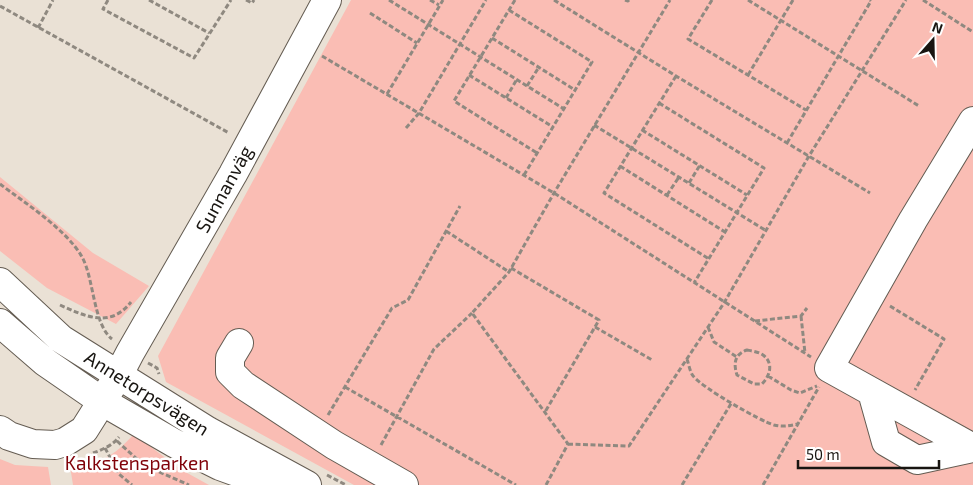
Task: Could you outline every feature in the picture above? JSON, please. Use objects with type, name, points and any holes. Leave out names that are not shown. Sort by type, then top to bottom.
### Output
[{"type":"main road","name":"Sunnanväg","points":[[0,430],[9,436],[33,444],[55,445],[65,442],[84,430],[124,365],[249,144],[327,0]]},
{"type":"main road","points":[[973,121],[913,220],[824,377],[872,392],[973,448]]},
{"type":"main road","name":"Annetorpsvägen","points":[[0,282],[62,340],[124,365],[208,431],[307,485]]},
{"type":"main road","name":"Annetorpsvägen","points":[[0,323],[45,362],[102,402],[174,443],[212,462],[272,485]]},
{"type":"main road","points":[[239,343],[230,358],[230,372],[243,385],[317,434],[404,485]]},
{"type":"main road","points":[[872,392],[886,442],[916,460],[973,448]]},
{"type":"path","points":[[38,28],[54,0]]},
{"type":"path","points":[[108,0],[102,9],[194,58],[231,0]]},
{"type":"path","points":[[149,0],[209,33]]},
{"type":"path","points":[[246,0],[252,3],[254,0]]},
{"type":"path","points":[[389,0],[564,108]]},
{"type":"path","points":[[430,0],[439,5]]},
{"type":"path","points":[[387,94],[443,0]]},
{"type":"path","points":[[406,128],[419,113],[486,0]]},
{"type":"path","points":[[516,0],[454,101],[537,153]]},
{"type":"path","points":[[554,0],[870,193]]},
{"type":"path","points":[[370,466],[434,349],[472,313],[510,270],[594,125],[670,0]]},
{"type":"path","points":[[712,0],[688,39],[806,110]]},
{"type":"path","points":[[748,0],[919,106]]},
{"type":"path","points":[[748,75],[793,0]]},
{"type":"path","points":[[787,143],[870,0]]},
{"type":"path","points":[[568,444],[629,446],[724,303],[809,156],[906,0]]},
{"type":"path","points":[[923,0],[973,32]]},
{"type":"path","points":[[0,6],[249,144]]},
{"type":"path","points":[[509,10],[592,62],[524,176]]},
{"type":"path","points":[[370,13],[417,43]]},
{"type":"path","points":[[492,38],[576,90]]},
{"type":"path","points":[[302,44],[554,193],[805,353],[824,377]]},
{"type":"path","points":[[527,86],[539,67]]},
{"type":"path","points":[[469,75],[553,127]]},
{"type":"path","points":[[676,76],[604,193],[708,259]]},
{"type":"path","points":[[506,98],[517,79]]},
{"type":"path","points":[[659,102],[764,168],[694,283]]},
{"type":"path","points":[[594,125],[765,230]]},
{"type":"path","points":[[642,130],[748,195]]},
{"type":"path","points":[[689,183],[700,165]]},
{"type":"path","points":[[620,166],[725,232]]},
{"type":"path","points":[[667,195],[679,177]]},
{"type":"path","points":[[0,184],[42,216],[74,244],[84,260],[100,319],[124,365]]},
{"type":"path","points":[[317,434],[392,308],[408,300],[460,206]]},
{"type":"path","points":[[446,231],[510,270],[599,320],[544,412]]},
{"type":"path","points":[[871,294],[944,339],[904,410]]},
{"type":"path","points":[[53,301],[82,315],[100,319],[113,316],[127,307],[132,300]]},
{"type":"path","points":[[805,353],[801,316],[807,308]]},
{"type":"path","points":[[472,313],[568,444]]},
{"type":"path","points":[[754,321],[801,316]]},
{"type":"path","points":[[595,327],[652,360]]},
{"type":"path","points":[[708,327],[714,342],[737,357]]},
{"type":"path","points":[[747,350],[763,355],[769,363],[770,371],[762,384],[754,384],[737,375],[734,367],[737,357],[740,352],[747,350]]},
{"type":"path","points":[[687,359],[692,376],[698,381],[766,422],[776,426],[798,424]]},
{"type":"path","points":[[768,376],[791,390],[800,393],[824,377]]},
{"type":"path","points":[[763,485],[824,377]]},
{"type":"path","points":[[345,387],[516,485]]},
{"type":"path","points":[[682,485],[732,402]]},
{"type":"path","points":[[116,441],[138,460],[189,485]]},
{"type":"path","points":[[546,485],[568,444]]},
{"type":"path","points":[[105,448],[119,474],[132,485]]},
{"type":"green space","points":[[351,0],[973,0],[973,485],[354,485],[166,382],[158,356]]},
{"type":"green space","points":[[0,177],[93,253],[149,286],[116,324],[47,288],[0,251]]},
{"type":"green space","name":"Kalkstensparken","points":[[134,434],[180,469],[209,485],[73,485],[70,466],[91,463],[106,458],[119,449]]},
{"type":"green space","name":"Kalkstensparken","points":[[0,459],[15,465],[48,467],[51,485],[0,485]]}]
